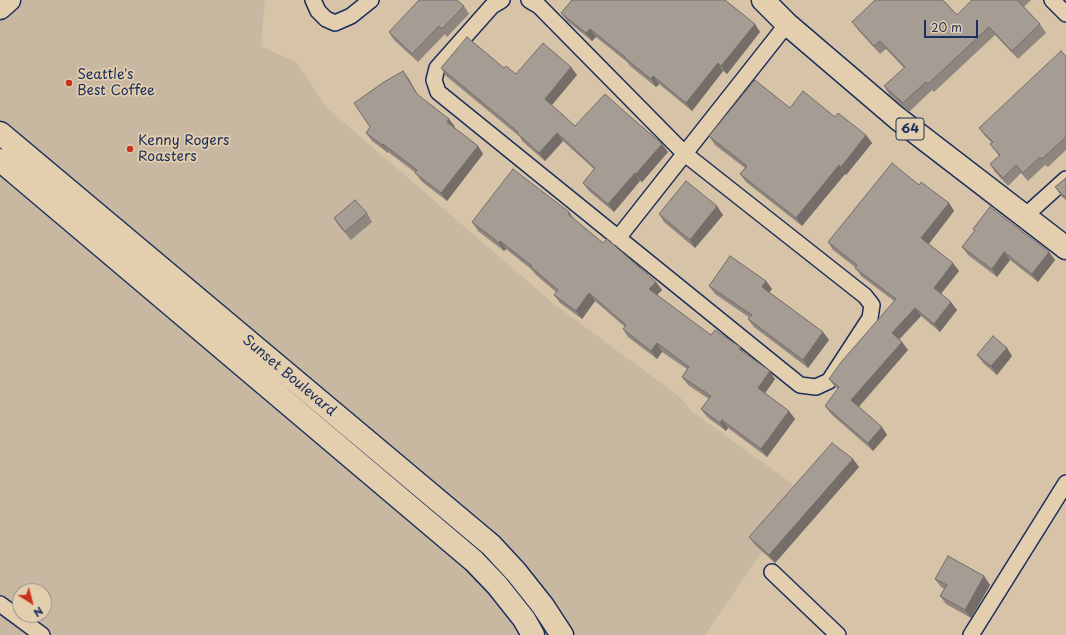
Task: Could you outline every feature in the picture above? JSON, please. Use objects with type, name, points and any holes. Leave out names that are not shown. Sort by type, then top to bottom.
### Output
[{"type":"main road","points":[[0,8],[9,0]]},
{"type":"main road","name":"64","points":[[763,0],[787,24],[897,118],[1066,248]]},
{"type":"main road","name":"Sunset Boulevard","points":[[0,133],[491,545],[544,606],[562,635]]},
{"type":"main road","name":"Sunset Boulevard","points":[[0,160],[474,561],[497,585],[524,619],[534,635]]},
{"type":"street","points":[[313,0],[318,11],[326,19],[335,23],[351,16],[370,0]]},
{"type":"street","points":[[502,0],[492,6],[437,68],[434,80],[438,92],[800,384],[816,387],[829,381],[870,318],[872,305],[865,296],[685,154],[538,6],[529,0]]},
{"type":"street","points":[[1052,0],[1066,14]]},
{"type":"street","points":[[618,238],[787,24]]},
{"type":"street","points":[[1025,216],[1066,179]]},
{"type":"street","points":[[971,635],[1066,483]]},
{"type":"street","points":[[772,572],[838,635]]},
{"type":"street","points":[[0,604],[42,635]]},
{"type":"shaded area","points":[[0,0],[265,0],[261,46],[297,63],[326,107],[554,304],[680,397],[690,410],[794,485],[753,543],[763,550],[705,635],[0,635]]},
{"type":"building","points":[[419,0],[457,0],[464,6],[442,29],[439,26],[412,54],[389,32]]},
{"type":"building","points":[[572,0],[725,0],[755,24],[721,66],[718,63],[686,103],[653,76],[651,79],[590,29],[586,33],[561,13]]},
{"type":"building","points":[[875,0],[943,0],[957,15],[972,0],[1017,0],[1040,24],[1012,51],[989,27],[928,84],[926,82],[903,103],[884,86],[905,67],[880,41],[874,46],[852,22]]},
{"type":"building","points":[[467,37],[504,68],[506,66],[516,74],[543,43],[571,67],[545,99],[575,126],[605,94],[662,144],[608,204],[583,183],[595,168],[557,133],[539,153],[517,133],[518,132],[441,68]]},
{"type":"building","points":[[1061,51],[1066,56],[1066,137],[1042,159],[1040,157],[1023,173],[1016,165],[1003,178],[990,164],[1000,155],[990,144],[993,142],[979,128]]},
{"type":"building","points":[[403,71],[417,94],[449,119],[447,122],[478,146],[441,193],[415,173],[417,170],[366,133],[370,127],[354,103]]},
{"type":"building","points":[[755,80],[790,108],[803,91],[835,117],[838,113],[866,135],[841,167],[839,165],[796,218],[740,174],[747,166],[709,136]]},
{"type":"building","points":[[892,163],[919,185],[921,182],[949,203],[921,238],[953,263],[934,288],[951,302],[934,324],[915,308],[892,333],[902,342],[851,400],[882,427],[868,443],[825,406],[839,387],[829,379],[842,361],[896,299],[855,268],[857,265],[828,242]]},
{"type":"building","points":[[513,169],[569,212],[568,214],[603,243],[607,239],[656,282],[649,289],[711,335],[715,330],[740,347],[739,349],[770,371],[758,388],[789,411],[761,449],[722,420],[720,423],[701,409],[711,396],[682,377],[689,367],[657,343],[651,351],[623,329],[626,325],[589,293],[576,311],[554,295],[558,290],[531,267],[532,266],[500,241],[499,243],[472,222]]},
{"type":"building","points":[[1066,178],[1066,198],[1055,187]]},
{"type":"building","points":[[686,181],[717,206],[690,240],[659,214]]},
{"type":"building","points":[[355,200],[367,213],[345,232],[334,218]]},
{"type":"building","points":[[990,207],[1049,252],[1032,274],[1004,252],[992,269],[962,247],[975,230],[973,229]]},
{"type":"building","points":[[730,256],[766,281],[762,287],[823,332],[803,360],[748,319],[752,315],[709,286]]},
{"type":"building","points":[[993,336],[1007,348],[991,366],[977,355]]},
{"type":"building","points":[[832,443],[853,459],[769,555],[749,537]]},
{"type":"building","points":[[948,556],[984,576],[965,610],[940,596],[947,585],[935,579]]},
{"type":"place","name":"Seattle's Best Coffee","points":[[69,83]]},
{"type":"place","name":"Kenny Rogers Roasters","points":[[130,149]]}]
